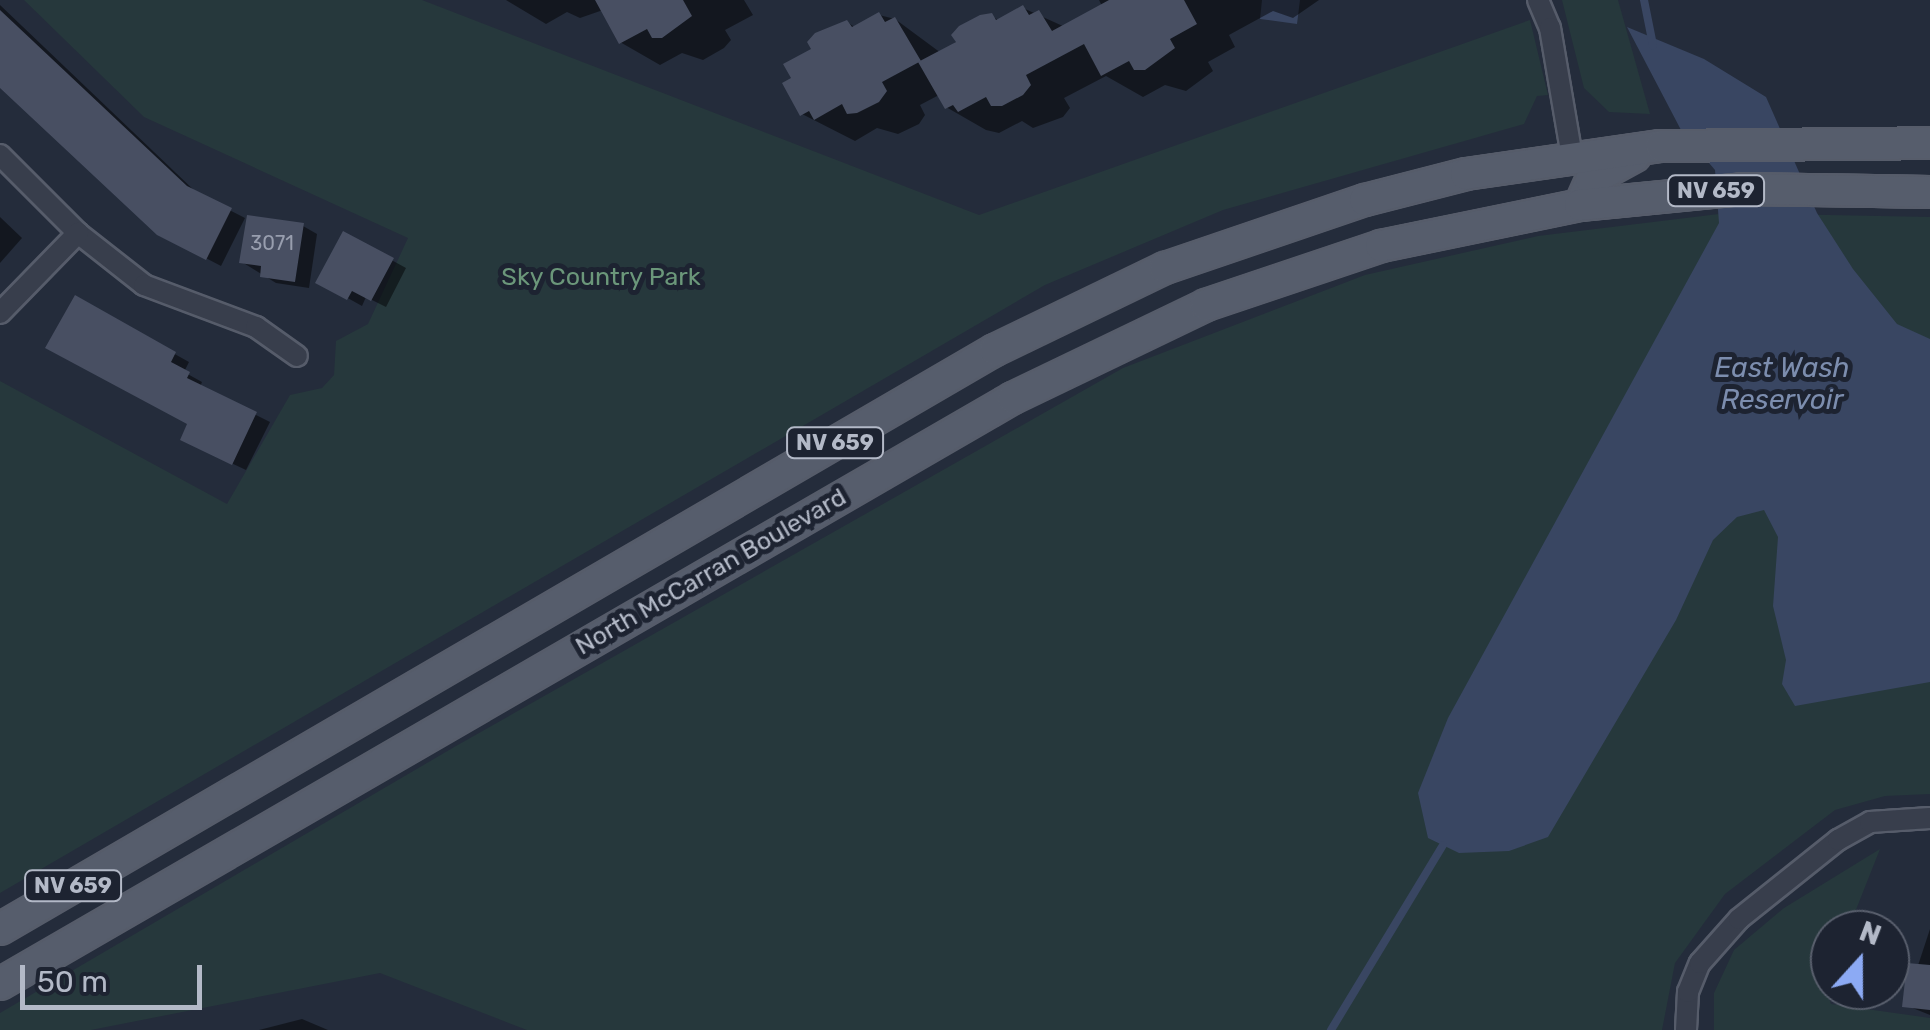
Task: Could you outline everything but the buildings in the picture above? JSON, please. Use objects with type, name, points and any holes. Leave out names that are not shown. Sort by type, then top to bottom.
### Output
[{"type":"main road","name":"North McCarran Boulevard","points":[[0,928],[1067,313],[1165,268],[1365,200],[1572,157],[1660,146],[1930,142]]},
{"type":"main road","points":[[1580,205],[1591,180],[1660,146]]},
{"type":"main road","points":[[1503,218],[1564,178],[1572,157]]},
{"type":"main road","name":"North McCarran Boulevard","points":[[0,984],[1088,358],[1285,276],[1503,218],[1580,205],[1742,189],[1930,192]]},
{"type":"street","points":[[1538,0],[1550,28],[1572,157]]},
{"type":"street","points":[[0,156],[78,232],[144,284],[256,327],[297,356]]},
{"type":"street","points":[[0,313],[78,232]]},
{"type":"street","points":[[1686,1030],[1688,992],[1700,964],[1739,918],[1838,840],[1870,822],[1930,818]]},
{"type":"green space","name":"Sky Country Park","points":[[24,0],[422,0],[979,215],[1530,20],[1548,95],[1537,96],[1524,124],[1223,210],[1045,285],[0,893],[0,381],[227,504],[290,395],[322,388],[334,375],[336,341],[368,324],[408,238],[144,117]]},
{"type":"green space","points":[[1562,0],[1618,0],[1650,114],[1609,112],[1584,88]]},
{"type":"green space","points":[[1727,213],[1930,217],[1930,794],[1885,796],[1835,810],[1725,894],[1675,963],[1662,1030],[527,1030],[380,973],[91,1030],[0,1030],[0,1013],[456,746],[1123,368],[1365,275],[1538,236]]},
{"type":"green space","points":[[1880,849],[1856,910],[1810,910],[1810,1010],[1873,1010],[1930,1018],[1930,1030],[1714,1030],[1714,993],[1734,950],[1784,908]]},
{"type":"water","points":[[1262,0],[1300,0],[1297,24],[1260,19]]},
{"type":"water","name":"East Wash Reservoir","points":[[1627,27],[1704,59],[1766,97],[1817,213],[1853,269],[1897,324],[1930,339],[1930,682],[1795,706],[1782,684],[1786,660],[1773,606],[1778,537],[1764,510],[1737,517],[1713,540],[1676,620],[1548,837],[1509,851],[1459,853],[1428,838],[1418,793],[1448,718],[1719,223],[1715,170],[1681,130]]},
{"type":"waterway","points":[[1644,0],[1653,45]]},
{"type":"waterway","points":[[1331,1030],[1443,845]]}]
